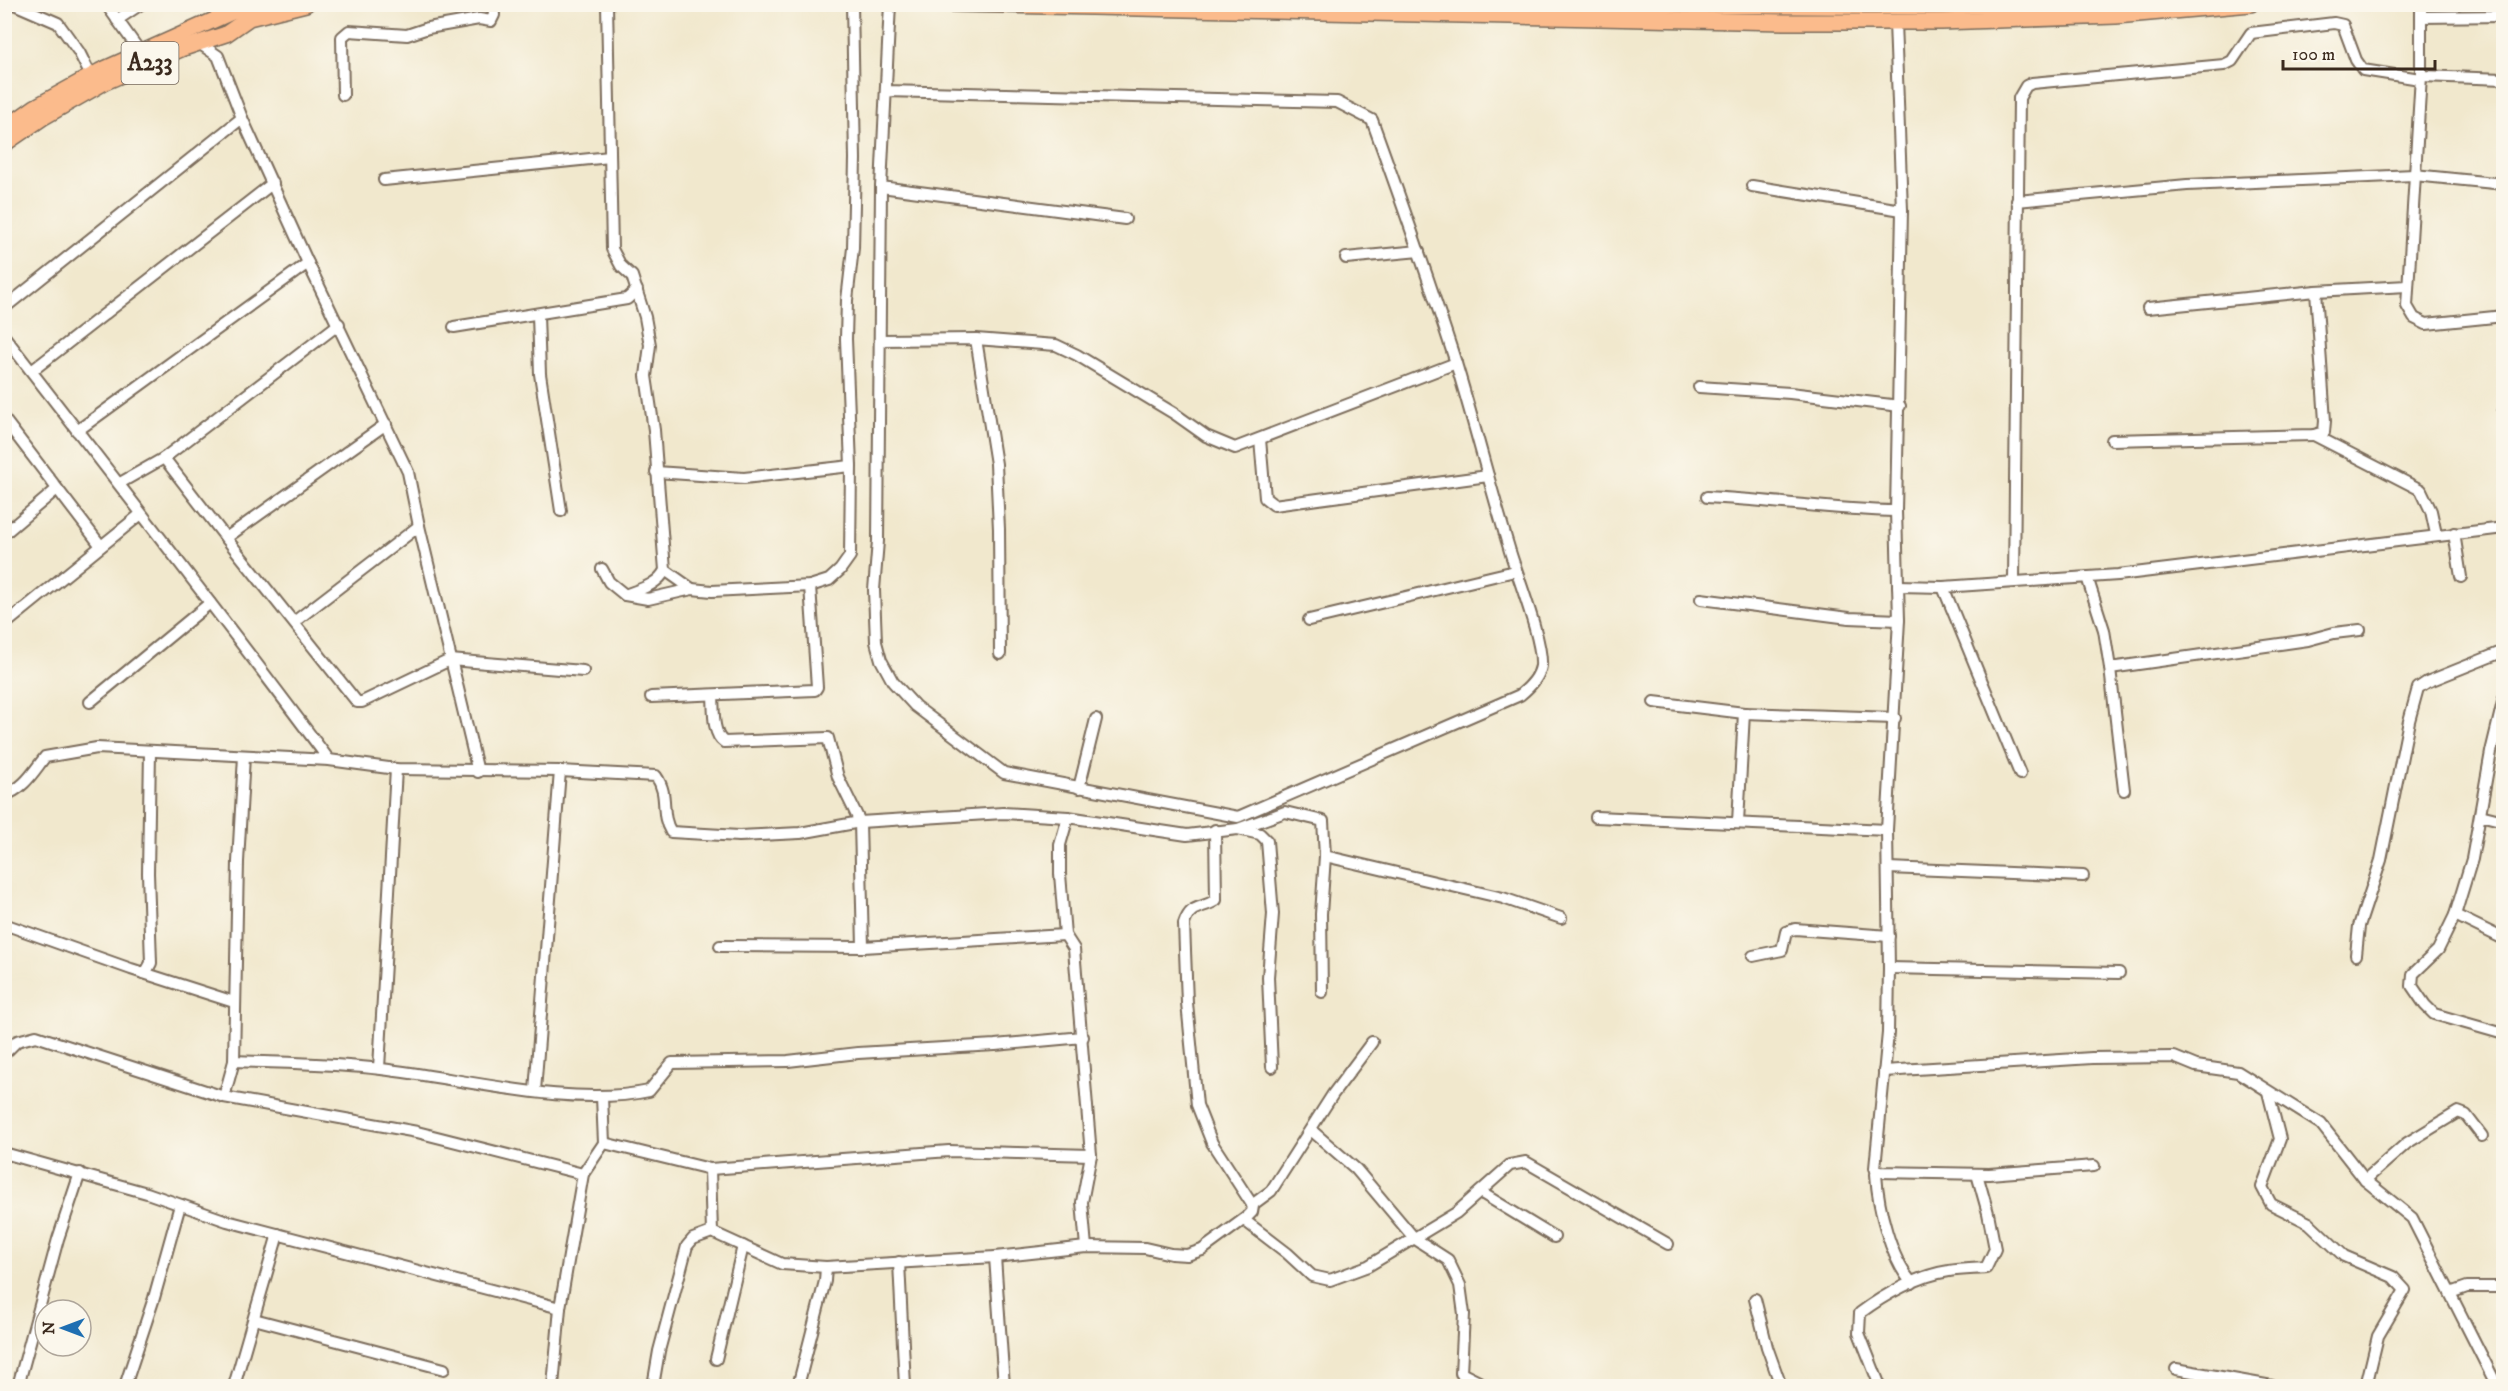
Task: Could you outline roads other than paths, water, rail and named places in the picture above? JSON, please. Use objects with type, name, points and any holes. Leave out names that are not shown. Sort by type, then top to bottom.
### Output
[{"type":"highway","name":"A233","points":[[4,129],[35,107],[91,76],[250,4]]},
{"type":"highway","name":"A233","points":[[4,144],[42,118],[105,82],[226,34],[249,18],[306,4]]},
{"type":"highway","points":[[953,4],[1521,11],[1894,22],[2116,16],[2251,4]]},
{"type":"highway","points":[[1529,4],[1928,7],[2079,4]]},
{"type":"street","points":[[14,4],[58,23],[79,52],[91,76]]},
{"type":"street","points":[[106,4],[141,53]]},
{"type":"street","points":[[117,20],[141,4]]},
{"type":"street","points":[[343,95],[342,38],[349,31],[407,35],[448,24],[479,19],[491,21],[494,15],[493,4]]},
{"type":"street","points":[[607,4],[612,249],[621,266],[632,276],[645,317],[650,345],[646,376],[654,430],[665,570],[661,578],[654,583],[625,595]]},
{"type":"street","points":[[602,569],[609,582],[625,595],[648,599],[692,589],[712,591],[810,586],[829,580],[850,556],[851,466],[846,339],[847,300],[853,248],[852,4]]},
{"type":"street","points":[[886,91],[1337,102],[1372,120],[1456,363],[1515,571],[1540,648],[1540,667],[1537,677],[1520,695],[1238,817],[1004,773],[915,706],[893,682],[880,660],[876,642],[874,590],[878,541],[880,187],[890,4]]},
{"type":"street","points":[[2421,4],[2420,77],[2407,285],[2409,312],[2419,322],[2426,324],[2504,316]]},
{"type":"street","points":[[2421,17],[2504,16]]},
{"type":"street","points":[[1894,22],[1902,210],[1900,406],[1896,511],[1899,620],[1887,830],[1889,968],[1884,1071],[1875,1168],[1878,1172],[1876,1174],[1881,1213],[1900,1270],[1911,1283]]},
{"type":"street","points":[[2014,582],[2019,98],[2026,86],[2032,83],[2224,65],[2232,61],[2251,33],[2334,23],[2343,25],[2356,60],[2363,70],[2420,77],[2504,79]]},
{"type":"street","points":[[218,56],[226,34]]},
{"type":"street","points":[[199,43],[218,56],[242,118],[308,263],[408,472],[418,526],[478,772]]},
{"type":"street","points":[[4,308],[242,118]]},
{"type":"street","points":[[384,180],[610,157]]},
{"type":"street","points":[[2017,201],[2187,185],[2414,175],[2504,184]]},
{"type":"street","points":[[33,370],[273,183]]},
{"type":"street","points":[[1752,186],[1902,210]]},
{"type":"street","points":[[880,187],[1125,219]]},
{"type":"street","points":[[1346,258],[1419,251]]},
{"type":"street","points":[[77,431],[308,263]]},
{"type":"street","points":[[2148,308],[2316,291],[2407,285]]},
{"type":"street","points":[[454,327],[627,299],[637,290]]},
{"type":"street","points":[[2112,440],[2314,435],[2324,432],[2316,291]]},
{"type":"street","points":[[538,315],[540,374],[561,511]]},
{"type":"street","points":[[120,483],[164,458],[339,324]]},
{"type":"street","points":[[4,336],[9,351],[33,370],[77,431],[120,483],[141,514],[329,760]]},
{"type":"street","points":[[880,340],[976,339],[1056,345],[1077,355],[1222,444],[1235,448],[1456,363]]},
{"type":"street","points":[[976,339],[996,464],[1000,654]]},
{"type":"street","points":[[1698,387],[1790,393],[1900,406]]},
{"type":"street","points":[[4,419],[9,435],[57,489],[101,546]]},
{"type":"street","points":[[226,538],[386,424]]},
{"type":"street","points":[[2314,435],[2421,490],[2432,511],[2436,534]]},
{"type":"street","points":[[1260,439],[1265,498],[1274,505],[1488,476]]},
{"type":"street","points":[[164,458],[357,702],[362,702],[450,660],[583,671]]},
{"type":"street","points":[[656,472],[744,478],[851,466]]},
{"type":"street","points":[[4,534],[57,489]]},
{"type":"street","points":[[1707,497],[1763,500],[1859,511],[1896,511]]},
{"type":"street","points":[[4,625],[141,514]]},
{"type":"street","points":[[294,622],[418,526]]},
{"type":"street","points":[[1898,586],[1943,587],[2087,577],[2436,534],[2504,528]]},
{"type":"street","points":[[2454,533],[2462,577]]},
{"type":"street","points":[[665,570],[692,589]]},
{"type":"street","points":[[1309,620],[1515,571]]},
{"type":"street","points":[[2087,577],[2104,630],[2124,790]]},
{"type":"street","points":[[651,697],[814,690],[817,687],[810,586]]},
{"type":"street","points":[[1943,587],[2020,774]]},
{"type":"street","points":[[1701,599],[1849,618],[1899,620]]},
{"type":"street","points":[[90,702],[210,603]]},
{"type":"street","points":[[2110,668],[2308,640],[2334,633],[2360,630]]},
{"type":"street","points":[[2356,955],[2359,926],[2381,860],[2409,721],[2418,688],[2427,681],[2504,651]]},
{"type":"street","points":[[713,695],[716,727],[719,739],[724,742],[828,738],[838,777],[860,822],[863,946]]},
{"type":"street","points":[[2504,698],[2472,858],[2455,915],[2438,950],[2414,974],[2412,986],[2434,1014],[2504,1034]]},
{"type":"street","points":[[1654,702],[1744,712],[1894,718]]},
{"type":"street","points":[[1738,822],[1744,712]]},
{"type":"street","points":[[1079,788],[1096,719]]},
{"type":"street","points":[[4,795],[19,789],[45,757],[51,754],[97,748],[329,760],[396,769],[478,772],[560,771],[656,776],[664,787],[666,824],[671,832],[739,836],[800,833],[860,822],[1003,813],[1068,816],[1187,835],[1238,829],[1260,834],[1267,841],[1273,914],[1268,977],[1272,1067]]},
{"type":"street","points":[[143,973],[151,963],[148,873],[150,751]]},
{"type":"street","points":[[224,1097],[234,1060],[234,1002],[244,756]]},
{"type":"street","points":[[379,1068],[396,769]]},
{"type":"street","points":[[535,1091],[560,771]]},
{"type":"street","points":[[1238,829],[1285,812],[1323,821],[1325,856],[1321,914],[1322,992]]},
{"type":"street","points":[[2480,815],[2504,821]]},
{"type":"street","points":[[1068,816],[1060,845],[1065,935],[1074,949],[1091,1155],[1082,1202],[1086,1247]]},
{"type":"street","points":[[1596,817],[1887,830]]},
{"type":"street","points":[[653,1386],[659,1351],[687,1246],[693,1239],[712,1232],[782,1264],[826,1267],[995,1257],[1086,1247],[1144,1248],[1187,1255],[1202,1250],[1244,1220],[1252,1212],[1252,1205],[1222,1162],[1203,1126],[1197,1105],[1192,1059],[1184,924],[1188,914],[1194,909],[1216,900],[1215,830]]},
{"type":"street","points":[[1325,856],[1503,898],[1561,918]]},
{"type":"street","points":[[1888,868],[2083,876]]},
{"type":"street","points":[[2455,915],[2504,939]]},
{"type":"street","points":[[4,924],[234,1002]]},
{"type":"street","points":[[1753,956],[1782,950],[1786,932],[1795,928],[1889,936]]},
{"type":"street","points":[[720,946],[863,946],[1065,935]]},
{"type":"street","points":[[1889,968],[2119,973]]},
{"type":"street","points":[[4,1054],[17,1041],[36,1036],[224,1097],[417,1132],[583,1174]]},
{"type":"street","points":[[234,1060],[379,1068],[535,1091],[602,1097],[649,1091],[672,1063],[788,1061],[858,1053],[1083,1037]]},
{"type":"street","points":[[1252,1205],[1271,1191],[1333,1094],[1372,1042]]},
{"type":"street","points":[[1884,1071],[2092,1058],[2174,1057],[2196,1066],[2238,1072],[2321,1124],[2365,1180],[2412,1218],[2497,1386]]},
{"type":"street","points":[[2268,1092],[2280,1139],[2262,1187],[2271,1204],[2309,1223],[2344,1256],[2393,1277],[2405,1290],[2378,1336],[2366,1386]]},
{"type":"street","points":[[553,1386],[560,1308],[583,1174],[604,1143],[602,1097]]},
{"type":"street","points":[[2365,1180],[2407,1143],[2458,1112],[2466,1115],[2482,1136]]},
{"type":"street","points":[[1311,1130],[1356,1169],[1414,1238],[1448,1260],[1460,1285],[1464,1314],[1461,1373],[1487,1386]]},
{"type":"street","points":[[604,1143],[710,1168],[949,1151],[1091,1155]]},
{"type":"street","points":[[4,1153],[80,1173],[278,1234],[560,1308]]},
{"type":"street","points":[[1244,1220],[1287,1253],[1312,1276],[1330,1280],[1368,1266],[1456,1213],[1510,1165],[1526,1162],[1668,1244]]},
{"type":"street","points":[[1878,1172],[1977,1174],[2094,1166]]},
{"type":"street","points":[[710,1168],[712,1232]]},
{"type":"street","points":[[18,1386],[58,1239],[80,1173]]},
{"type":"street","points":[[1880,1386],[1859,1333],[1860,1313],[1880,1298],[1911,1283],[1947,1271],[1986,1268],[1995,1249],[1977,1174]]},
{"type":"street","points":[[1480,1192],[1554,1237]]},
{"type":"street","points":[[125,1386],[154,1298],[180,1205]]},
{"type":"street","points":[[234,1386],[278,1234]]},
{"type":"street","points":[[716,1359],[743,1246]]},
{"type":"street","points":[[995,1257],[1004,1386]]},
{"type":"street","points":[[899,1262],[905,1386]]},
{"type":"street","points":[[798,1386],[825,1281],[826,1267]]},
{"type":"street","points":[[2450,1293],[2467,1287],[2504,1287]]},
{"type":"street","points":[[1755,1299],[1767,1347],[1781,1386]]},
{"type":"street","points":[[254,1319],[444,1369]]},
{"type":"street","points":[[2176,1369],[2210,1381],[2272,1386]]}]
